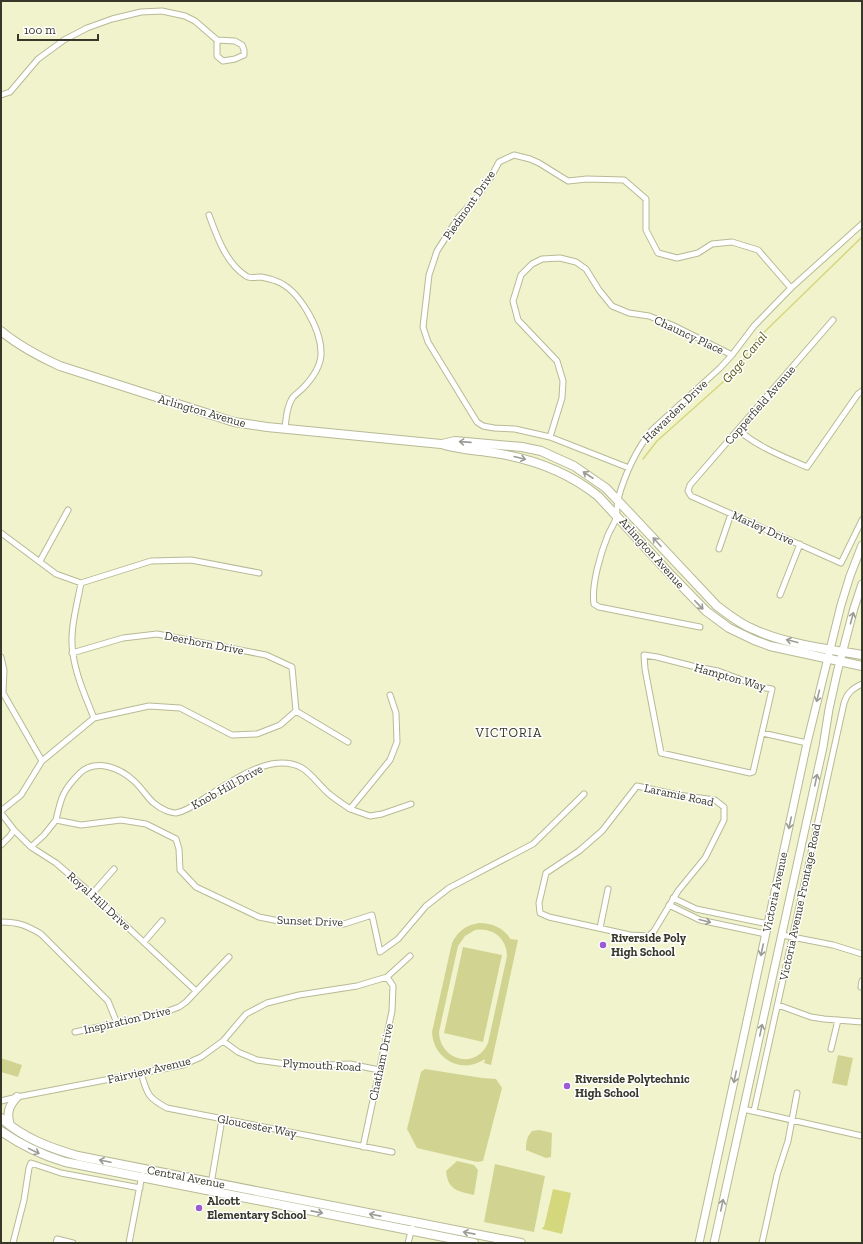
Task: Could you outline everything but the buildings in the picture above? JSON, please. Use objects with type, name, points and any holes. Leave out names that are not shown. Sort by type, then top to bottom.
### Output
[{"type":"main road","name":"Arlington Avenue","points":[[1,331],[23,348],[60,366],[234,422],[285,429],[441,444],[457,449],[516,456],[556,469],[585,485],[598,496],[674,579],[719,622],[739,634],[770,646],[862,666]]},
{"type":"main road","name":"Arlington Avenue","points":[[441,444],[455,441],[507,445],[541,451],[557,458],[580,470],[606,488],[717,606],[733,618],[752,629],[773,637],[862,655]]},
{"type":"main road","name":"Victoria Avenue","points":[[700,1243],[807,742],[841,605],[862,545]]},
{"type":"main road","name":"Victoria Avenue","points":[[714,1243],[782,935],[840,661],[862,584]]},
{"type":"main road","points":[[10,1125],[8,1111],[11,1104],[17,1097]]},
{"type":"main road","name":"Central Avenue","points":[[1,1118],[31,1139],[59,1151],[211,1182],[412,1226],[474,1243]]},
{"type":"main road","name":"Central Avenue","points":[[1,1131],[23,1145],[50,1157],[142,1178],[412,1226],[522,1243]]},
{"type":"street","points":[[1,95],[10,92],[38,60],[64,40],[87,28],[112,19],[141,12],[162,11],[185,16],[217,40],[235,42],[242,45],[244,55],[235,59],[223,61],[218,56],[217,40]]},
{"type":"street","name":"Piedmont Drive","points":[[629,468],[550,437],[515,429],[483,426],[477,422],[428,342],[423,328],[429,275],[437,251],[458,218],[477,197],[491,177],[499,162],[514,155],[539,163],[568,181],[587,179],[624,180],[646,199],[646,230],[658,253],[677,258],[698,253],[712,244],[732,242],[758,250],[790,288]]},
{"type":"street","points":[[209,215],[224,251],[234,265],[248,277],[261,277],[277,281],[293,291],[300,299],[314,325],[321,355],[317,368],[310,381],[294,397],[290,404],[285,429]]},
{"type":"street","name":"Hawarden Drive","points":[[700,627],[595,606],[593,601],[599,559],[616,514],[618,500],[629,468],[642,442],[652,430],[720,368],[754,326],[790,288],[862,224]]},
{"type":"street","name":"Chauncy Place","points":[[550,437],[562,398],[563,381],[556,361],[518,320],[513,301],[521,275],[532,264],[542,259],[560,258],[576,262],[586,269],[599,290],[612,306],[629,313],[649,316],[672,325],[732,355]]},
{"type":"street","name":"Copperfield Avenue","points":[[688,491],[690,485],[833,320]]},
{"type":"street","points":[[738,430],[759,445],[807,467],[858,394],[862,391]]},
{"type":"street","name":"Marley Drive","points":[[688,491],[691,496],[841,563],[862,520]]},
{"type":"street","points":[[40,561],[68,510]]},
{"type":"street","points":[[719,549],[731,514]]},
{"type":"street","points":[[1,533],[56,574],[81,583],[151,561],[191,560],[259,573]]},
{"type":"street","points":[[780,595],[800,544]]},
{"type":"street","points":[[81,583],[73,630],[72,653],[79,682],[94,718]]},
{"type":"street","name":"Deerhorn Drive","points":[[72,653],[123,638],[158,634],[266,655],[292,667],[296,711]]},
{"type":"street","name":"Hampton Way","points":[[644,655],[718,671],[761,687],[772,689],[762,733],[752,772],[750,773],[662,754],[645,669],[644,655]]},
{"type":"street","points":[[1,656],[4,670],[3,693],[42,761]]},
{"type":"street","name":"Victoria Avenue Frontage Road","points":[[754,1111],[844,704],[848,694],[853,688],[862,684]]},
{"type":"street","points":[[350,809],[390,760],[397,742],[396,713],[390,695]]},
{"type":"street","points":[[1,812],[21,795],[42,761],[94,718],[149,706],[180,708],[232,735],[257,734],[280,725],[296,711],[348,742]]},
{"type":"street","points":[[762,733],[807,742]]},
{"type":"street","name":"Knob Hill Drive","points":[[56,820],[62,795],[72,781],[86,768],[100,765],[117,769],[134,781],[148,799],[160,808],[174,813],[188,809],[233,780],[266,764],[286,763],[302,768],[330,794],[350,809],[370,816],[382,814],[410,804]]},
{"type":"street","name":"Laramie Road","points":[[637,786],[678,795],[715,800],[724,807],[724,820],[705,858],[678,891],[654,931],[649,936],[630,935],[600,928],[549,917],[540,913],[539,903],[546,873],[579,851],[602,831],[637,786]]},
{"type":"street","name":"Sunset Drive","points":[[56,820],[81,825],[121,820],[146,824],[163,831],[176,839],[179,849],[180,870],[196,887],[259,917],[279,921],[344,924],[372,915],[380,952],[398,939],[426,906],[437,897],[449,888],[533,844],[584,794]]},
{"type":"street","name":"Royal Hill Drive","points":[[1,812],[14,830],[31,847],[56,863],[92,894],[196,991]]},
{"type":"street","points":[[31,847],[44,835],[56,820]]},
{"type":"street","points":[[1,845],[14,830]]},
{"type":"street","points":[[92,894],[114,869]]},
{"type":"street","points":[[600,928],[608,889]]},
{"type":"street","points":[[673,898],[696,909],[768,924]]},
{"type":"street","points":[[669,905],[700,920],[766,934]]},
{"type":"street","points":[[144,942],[162,921]]},
{"type":"street","points":[[1,922],[16,922],[29,926],[41,934],[108,1001],[117,1023]]},
{"type":"street","points":[[782,935],[833,945],[862,954]]},
{"type":"street","name":"Fairview Avenue","points":[[1,1101],[183,1065],[201,1057],[223,1041],[246,1014],[267,1002],[299,995],[357,986],[387,977],[410,956]]},
{"type":"street","name":"Inspiration Drive","points":[[75,1032],[170,1012],[182,1005],[229,957]]},
{"type":"street","name":"Chatham Drive","points":[[363,1147],[392,1010],[393,986],[387,977]]},
{"type":"street","points":[[860,987],[862,981]]},
{"type":"street","points":[[778,1005],[811,1017],[862,1022]]},
{"type":"street","points":[[831,1049],[838,1020]]},
{"type":"street","name":"Plymouth Road","points":[[223,1041],[238,1052],[257,1060],[300,1066],[350,1064],[379,1070]]},
{"type":"street","name":"Gloucester Way","points":[[141,1073],[147,1093],[156,1102],[168,1108],[392,1152]]},
{"type":"street","points":[[762,1243],[777,1175],[788,1140],[797,1093]]},
{"type":"street","points":[[743,1109],[862,1136]]},
{"type":"street","points":[[210,1191],[222,1119]]},
{"type":"street","points":[[13,1243],[24,1200],[31,1163],[61,1173],[140,1188]]},
{"type":"street","points":[[129,1243],[144,1169]]},
{"type":"street","points":[[408,1243],[412,1226]]},
{"type":"street","points":[[56,1241],[74,1243]]},
{"type":"shaded area","points":[[484,923],[493,925],[505,932],[511,940],[518,940],[491,1065],[484,1063],[485,1059],[476,1064],[467,1065],[458,1065],[450,1062],[437,1050],[432,1032],[452,943],[463,929],[474,924]],"holes":[[[475,930],[493,932],[502,940],[505,944],[507,956],[488,1043],[475,1057],[467,1059],[459,1058],[445,1050],[441,1042],[439,1032],[458,946],[465,936]]]},
{"type":"shaded area","points":[[463,947],[502,955],[483,1042],[444,1033]]},
{"type":"shaded area","points":[[838,1055],[853,1058],[847,1086],[832,1083]]},
{"type":"shaded area","points":[[1,1058],[22,1065],[18,1077],[1,1072]]},
{"type":"shaded area","points":[[425,1069],[496,1079],[502,1088],[483,1161],[477,1162],[417,1148],[407,1129],[421,1072]]},
{"type":"shaded area","points":[[539,1130],[552,1133],[551,1157],[546,1158],[526,1150],[529,1135],[532,1131]]},
{"type":"shaded area","points":[[457,1161],[474,1165],[478,1170],[474,1195],[454,1189],[449,1182],[446,1171]]},
{"type":"shaded area","points":[[495,1164],[545,1176],[534,1232],[484,1222]]},
{"type":"shaded area","points":[[553,1189],[571,1193],[562,1234],[542,1229],[544,1227]]},
{"type":"waterway","name":"Gage Canal","points":[[643,459],[657,441],[732,374],[741,364],[755,341],[862,237]]},
{"type":"place","name":"Riverside Poly High School","points":[[603,945]]},
{"type":"place","name":"Riverside Polytechnic High School","points":[[567,1086]]},
{"type":"place","name":"Alcott Elementary School","points":[[199,1208]]},
{"type":"district","name":"VICTORIA","points":[[509,732]]}]
